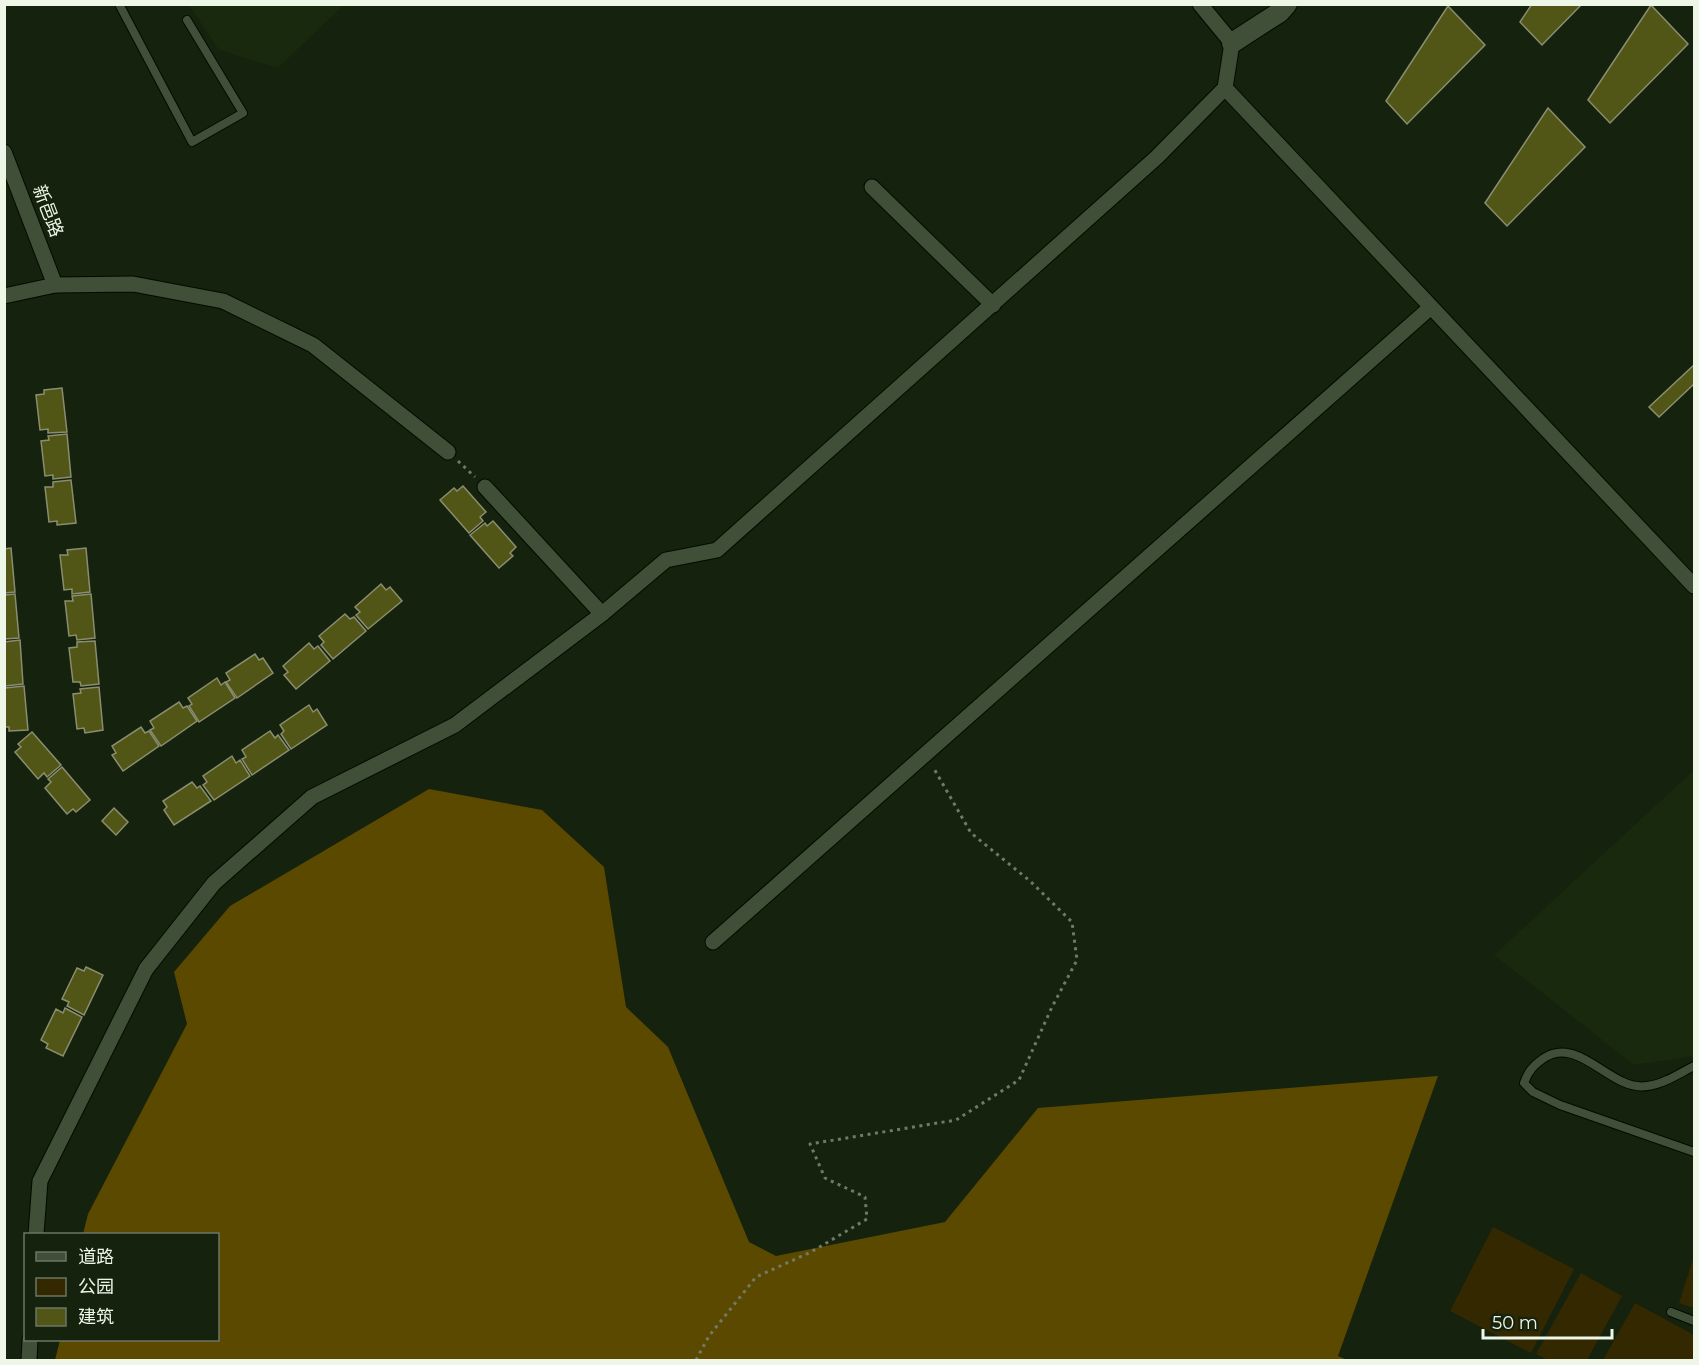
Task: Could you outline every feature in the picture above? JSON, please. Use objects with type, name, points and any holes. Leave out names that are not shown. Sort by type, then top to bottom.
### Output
[{"type":"street","points":[[36,1233],[40,1181],[140,980],[146,969],[214,884],[312,797],[455,725],[602,614],[666,561],[717,550],[993,305],[1157,157],[1226,88],[1232,43],[1200,4]]},
{"type":"street","points":[[1232,43],[1280,12],[1287,4]]},
{"type":"street","points":[[1226,88],[1695,586]]},
{"type":"street","name":"新邑路","points":[[4,152],[55,285]]},
{"type":"street","points":[[872,187],[993,305]]},
{"type":"street","points":[[4,296],[55,285],[133,284],[223,301],[314,345],[448,452]]},
{"type":"street","points":[[713,942],[1431,307]]},
{"type":"street","points":[[485,487],[602,614]]},
{"type":"street","points":[[29,1360],[30,1341]]},
{"type":"lane","points":[[119,4],[192,142],[243,112],[187,20]]},
{"type":"lane","points":[[1695,1066],[1646,1087],[1618,1080],[1568,1052],[1552,1053],[1527,1073],[1524,1083],[1533,1092],[1560,1105],[1695,1152]]},
{"type":"lane","points":[[1671,1312],[1695,1321]]},
{"type":"path","points":[[448,452],[485,487]]},
{"type":"path","points":[[696,1360],[709,1336],[756,1277],[811,1252],[867,1219],[865,1197],[825,1178],[810,1144],[956,1120],[1019,1080],[1052,1007],[1077,960],[1072,921],[1030,881],[971,833],[925,754]]},
{"type":"shaded area","points":[[189,5],[344,5],[278,68],[219,50]]},
{"type":"shaded area","points":[[1694,770],[1694,1056],[1634,1065],[1494,955]]},
{"type":"shaded area","points":[[429,789],[542,810],[604,867],[626,1007],[668,1047],[749,1242],[776,1256],[945,1222],[1038,1108],[1438,1076],[1338,1356],[1347,1360],[55,1360],[60,1341],[219,1341],[219,1233],[83,1233],[88,1214],[187,1024],[174,972],[230,906]]},
{"type":"green space","points":[[1493,1227],[1574,1269],[1531,1353],[1450,1311]]},
{"type":"green space","points":[[1694,1256],[1694,1308],[1679,1303]]},
{"type":"green space","points":[[1581,1273],[1622,1296],[1587,1360],[1548,1360],[1536,1354]]},
{"type":"green space","points":[[1635,1303],[1694,1335],[1694,1360],[1603,1360]]},
{"type":"building","points":[[1532,4],[1582,4],[1542,45],[1520,22]]},
{"type":"building","points":[[1651,5],[1688,44],[1610,123],[1588,100]]},
{"type":"building","points":[[1448,6],[1485,45],[1407,124],[1386,101]]},
{"type":"building","points":[[1548,108],[1585,147],[1507,226],[1485,203]]},
{"type":"building","points":[[1694,365],[1694,384],[1659,417],[1649,407]]},
{"type":"building","points":[[62,388],[67,432],[48,433],[48,429],[40,430],[36,395],[44,394],[44,390]]},
{"type":"building","points":[[67,434],[71,477],[53,479],[53,475],[45,476],[41,441],[49,440],[48,436]]},
{"type":"building","points":[[71,480],[76,523],[57,525],[57,521],[49,522],[45,487],[53,487],[53,482]]},
{"type":"building","points":[[463,486],[486,512],[480,517],[483,521],[469,533],[440,500],[454,488],[457,491]]},
{"type":"building","points":[[493,521],[516,547],[510,553],[513,556],[499,568],[470,535],[485,523],[487,526]]},
{"type":"building","points":[[11,548],[15,592],[4,593],[4,549]]},
{"type":"building","points":[[86,548],[90,592],[72,594],[72,589],[64,590],[60,555],[68,555],[67,550]]},
{"type":"building","points":[[381,584],[386,590],[390,587],[402,601],[368,629],[356,615],[360,612],[355,607]]},
{"type":"building","points":[[15,594],[19,638],[4,639],[4,595]]},
{"type":"building","points":[[91,594],[95,638],[77,640],[76,635],[69,636],[65,601],[73,601],[72,596]]},
{"type":"building","points":[[345,614],[350,619],[354,617],[366,631],[333,659],[321,645],[324,642],[319,636]]},
{"type":"building","points":[[20,640],[23,684],[5,686],[4,642]]},
{"type":"building","points":[[95,641],[99,684],[81,686],[80,682],[73,682],[69,648],[77,647],[77,642]]},
{"type":"building","points":[[309,643],[314,649],[318,646],[330,661],[296,689],[284,675],[288,672],[283,666]]},
{"type":"building","points":[[255,654],[259,660],[263,658],[273,673],[237,698],[226,682],[230,680],[226,673]]},
{"type":"building","points":[[217,678],[221,685],[225,682],[235,698],[199,722],[189,706],[192,704],[188,698]]},
{"type":"building","points":[[24,686],[28,730],[9,731],[9,727],[4,727],[5,688]]},
{"type":"building","points":[[99,687],[103,730],[85,733],[84,728],[77,729],[73,694],[81,693],[80,689]]},
{"type":"building","points":[[179,702],[183,708],[187,706],[197,721],[161,746],[150,730],[154,728],[150,721]]},
{"type":"building","points":[[309,705],[313,712],[317,709],[327,725],[291,749],[281,734],[284,731],[280,725]]},
{"type":"building","points":[[141,727],[145,733],[149,731],[159,746],[123,771],[112,755],[116,753],[112,746]]},
{"type":"building","points":[[270,731],[275,738],[278,735],[289,750],[252,775],[242,759],[246,757],[242,750]]},
{"type":"building","points":[[32,732],[61,765],[47,777],[44,773],[38,779],[15,752],[21,747],[18,744]]},
{"type":"building","points":[[232,756],[236,763],[240,760],[250,776],[214,800],[203,785],[207,782],[203,776]]},
{"type":"building","points":[[62,767],[90,800],[76,812],[73,809],[67,814],[45,788],[51,782],[48,779]]},
{"type":"building","points":[[192,782],[197,788],[200,786],[211,801],[174,825],[164,810],[167,807],[163,801]]},
{"type":"building","points":[[114,808],[128,822],[116,835],[102,821]]},
{"type":"building","points":[[86,967],[103,975],[84,1015],[67,1006],[69,1002],[62,999],[77,968],[84,971]]},
{"type":"building","points":[[65,1008],[82,1017],[63,1056],[46,1048],[48,1044],[41,1040],[56,1009],[63,1013]]}]
